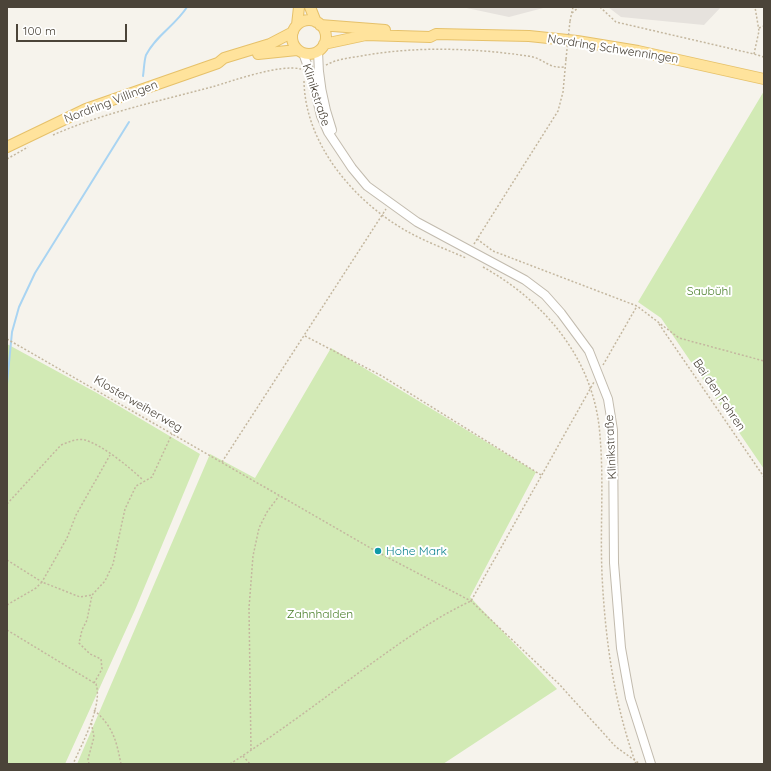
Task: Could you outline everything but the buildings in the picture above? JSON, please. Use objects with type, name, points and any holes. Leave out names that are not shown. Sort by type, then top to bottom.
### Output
[{"type":"main road","points":[[299,7],[292,41],[300,51],[308,54],[321,48],[325,34],[310,7]]},
{"type":"main road","points":[[295,28],[306,21],[318,23]]},
{"type":"main road","name":"Nordring Schwenningen","points":[[318,23],[431,31],[436,34]]},
{"type":"main road","name":"Nordring Villingen","points":[[7,147],[86,109],[218,63],[224,58],[270,44],[295,28]]},
{"type":"main road","name":"Nordring Schwenningen","points":[[321,48],[366,35],[430,37],[436,34],[529,36],[577,41],[638,51],[764,79]]},
{"type":"main road","name":"Nordring Villingen","points":[[218,63],[226,64],[265,52],[300,51]]},
{"type":"street","name":"Klinikstraße","points":[[321,48],[319,75],[325,108],[333,131],[332,135]]},
{"type":"street","name":"Klinikstraße","points":[[300,51],[312,78],[321,116],[328,132],[332,135],[352,168],[367,186],[417,222],[525,280],[545,295],[561,313],[589,352],[608,399],[613,430],[614,563],[621,648],[630,698],[651,764]]},
{"type":"path","points":[[573,7],[564,67],[563,92],[558,111],[477,239],[493,250],[637,306],[679,338],[764,361]]},
{"type":"path","points":[[572,13],[579,7]]},
{"type":"path","points":[[600,7],[616,22],[764,57]]},
{"type":"path","points":[[754,54],[758,41],[759,28],[755,7]]},
{"type":"path","points":[[759,28],[764,26]]},
{"type":"path","points":[[322,67],[334,61],[369,54],[427,48],[503,52],[537,57],[554,68],[564,67]]},
{"type":"path","points":[[47,138],[73,126],[104,116],[248,77],[292,67],[303,69]]},
{"type":"path","points":[[7,159],[35,144]]},
{"type":"path","points":[[222,462],[390,204]]},
{"type":"path","points":[[480,265],[519,289],[556,326],[581,364],[596,406],[600,435],[602,575],[608,650],[618,704],[636,763]]},
{"type":"path","points":[[608,354],[637,306]]},
{"type":"path","name":"Bei den Fohren","points":[[659,322],[764,478]]},
{"type":"path","points":[[304,336],[382,376],[541,475]]},
{"type":"path","name":"Klosterweiherweg","points":[[7,339],[381,554],[470,601],[559,684],[616,746],[636,763],[640,764]]},
{"type":"path","points":[[230,764],[387,652],[451,610],[470,601],[590,388]]},
{"type":"path","points":[[94,683],[102,669],[101,659],[90,654],[79,643],[82,630],[87,620],[92,595],[105,581],[113,564],[125,509],[136,486],[152,477],[172,434]]},
{"type":"path","points":[[7,504],[61,445],[73,440],[85,440],[110,454],[143,481]]},
{"type":"path","points":[[7,605],[36,588],[42,582],[67,538],[76,515],[110,454]]},
{"type":"path","points":[[251,750],[249,608],[252,556],[259,528],[266,512],[280,496]]},
{"type":"path","points":[[7,560],[42,582],[80,597],[92,595]]},
{"type":"path","points":[[7,630],[96,684],[99,692],[91,721],[73,764]]},
{"type":"path","points":[[94,710],[106,721],[116,740],[121,764]]},
{"type":"path","points":[[89,764],[88,759],[94,737],[91,721]]},
{"type":"path","points":[[243,756],[250,764]]},
{"type":"shaded area","points":[[462,7],[547,7],[509,17]]},
{"type":"shaded area","points":[[608,7],[721,7],[704,25],[621,17]]},
{"type":"green space","name":"Saubühl","points":[[764,91],[764,469],[661,318],[638,302]]},
{"type":"green space","points":[[7,344],[97,393],[200,454],[135,610],[65,764],[7,764]]},
{"type":"green space","name":"Zahnhalden","points":[[331,348],[536,472],[470,597],[557,689],[443,764],[77,764],[210,454],[255,478]]},
{"type":"waterway","points":[[143,76],[145,57],[150,48],[177,20],[187,7]]},
{"type":"waterway","points":[[7,384],[12,332],[19,307],[35,273],[129,122]]},
{"type":"place","name":"Hohe Mark","points":[[378,551]]}]
